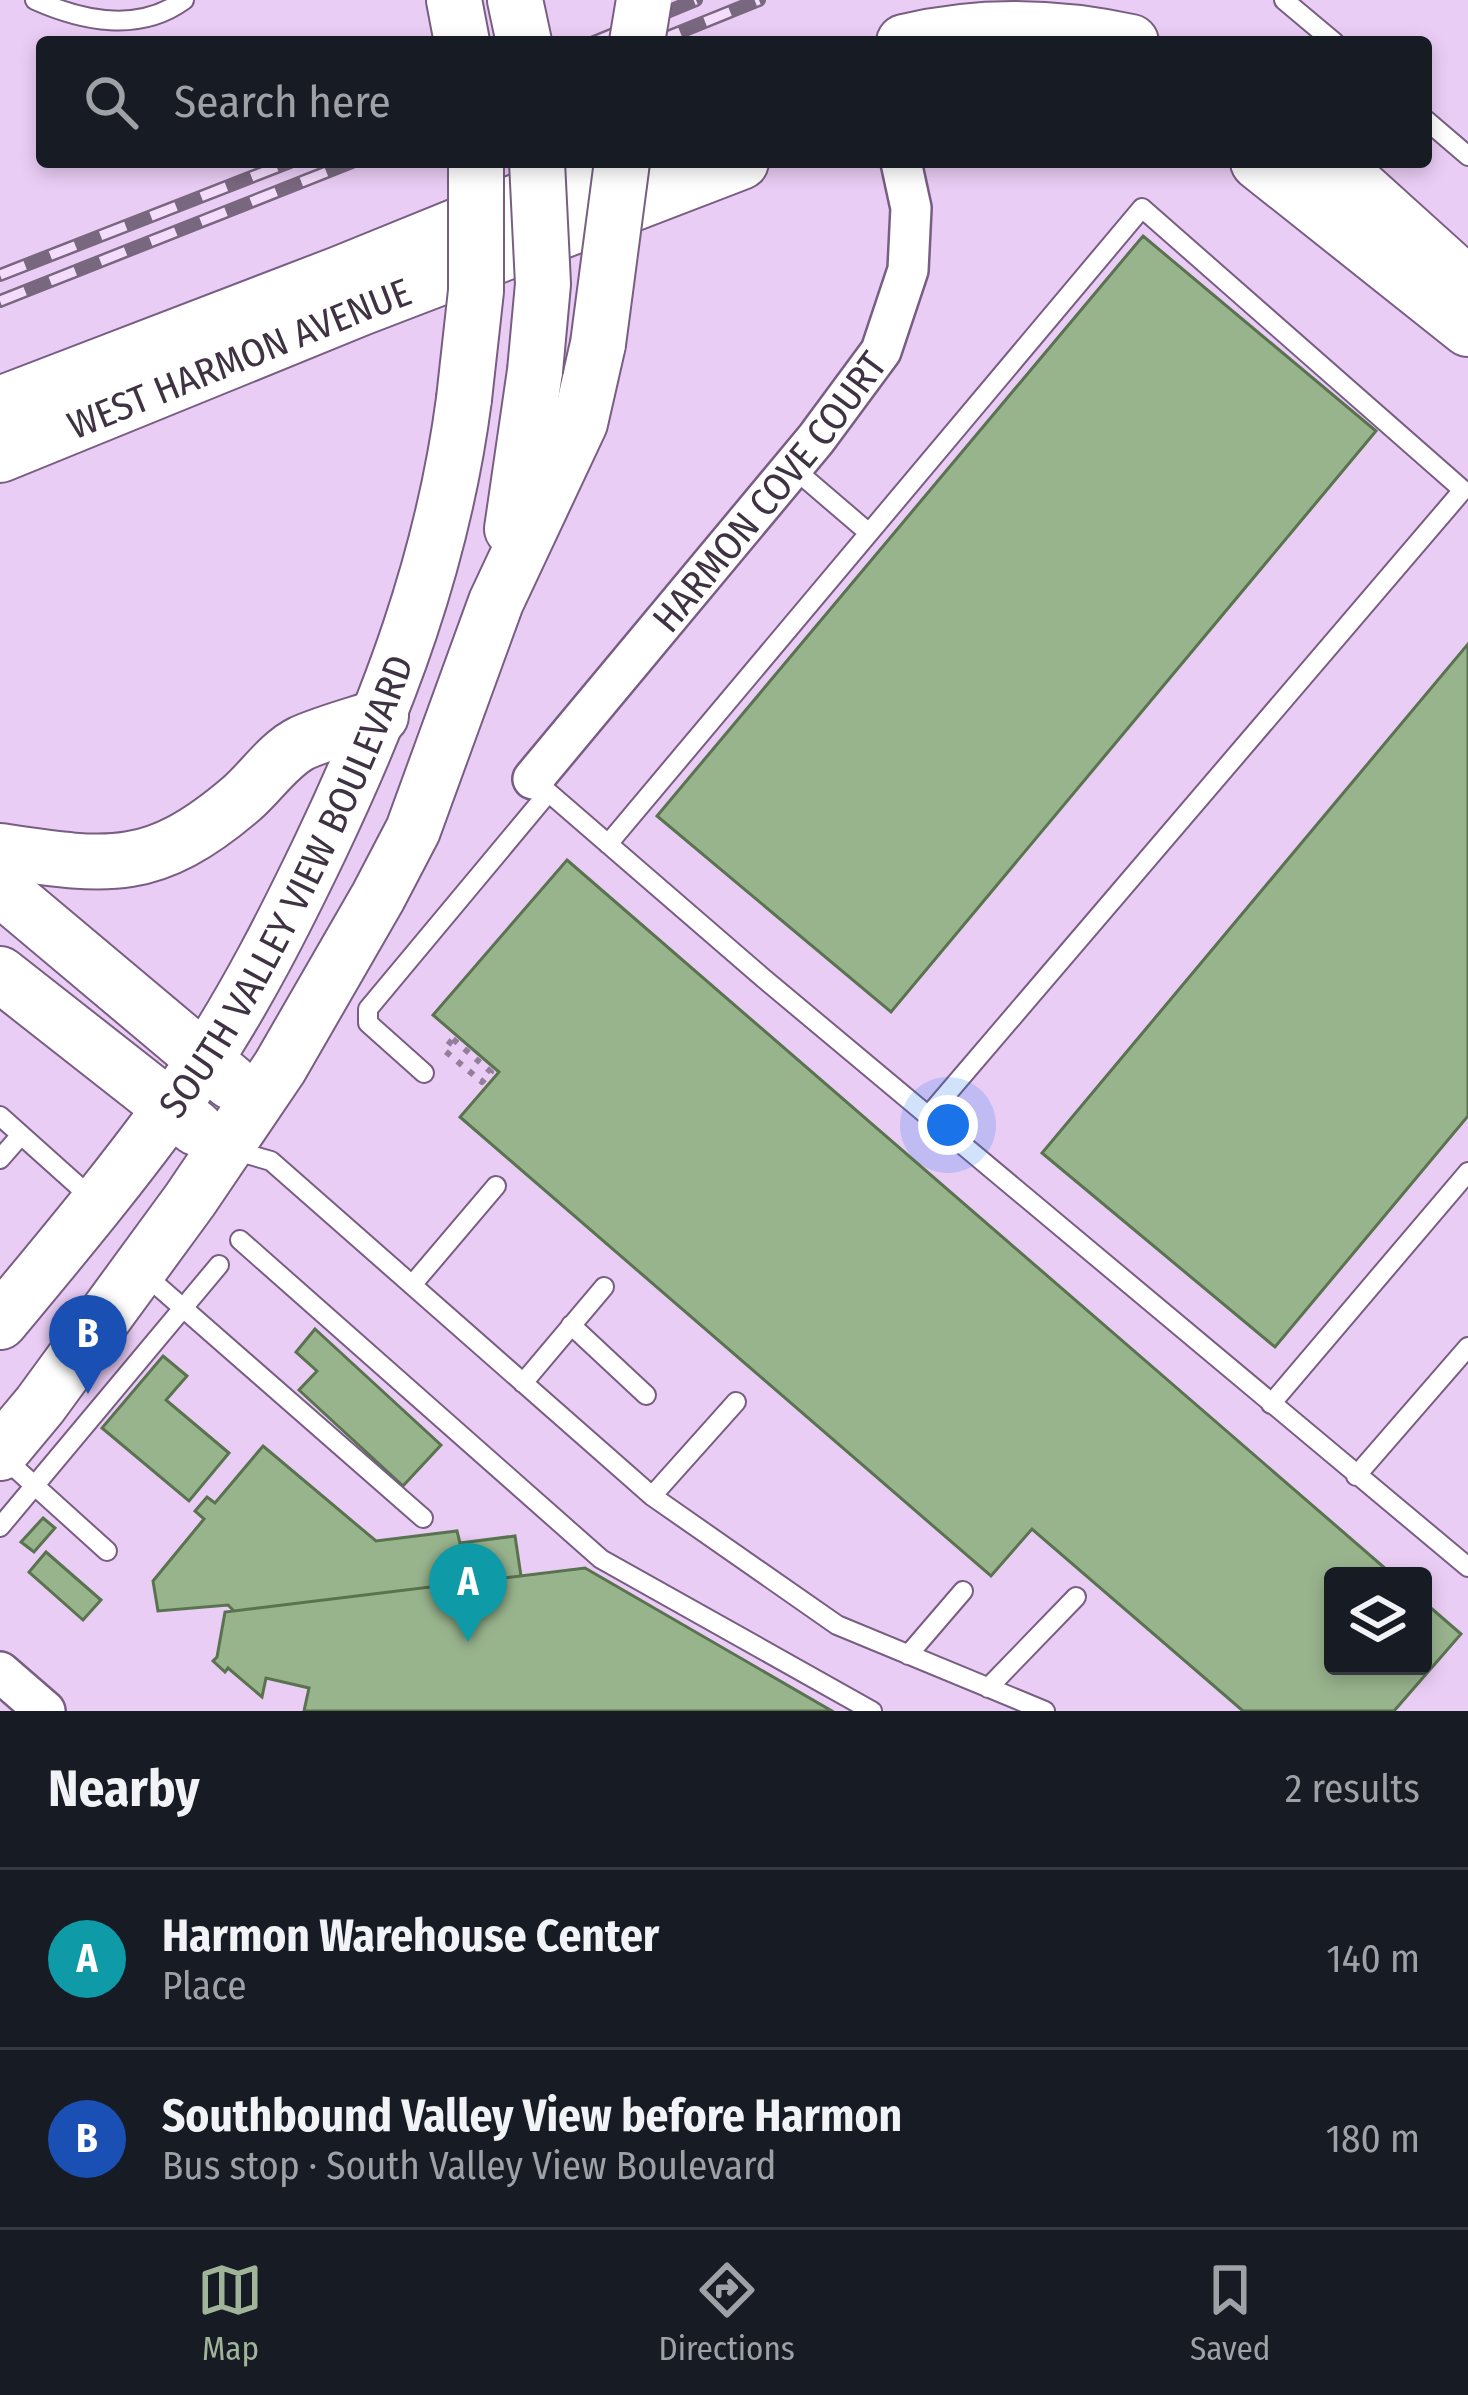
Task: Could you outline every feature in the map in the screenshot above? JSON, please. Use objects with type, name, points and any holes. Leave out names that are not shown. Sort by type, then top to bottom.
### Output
[{"type":"main road","points":[[454,0],[461,36]]},
{"type":"main road","points":[[515,0],[523,36]]},
{"type":"main road","points":[[638,36],[644,0]]},
{"type":"main road","points":[[939,36],[1032,29],[1085,36]]},
{"type":"main road","name":"WEST HARMON AVENUE","points":[[464,400],[476,290],[476,168]]},
{"type":"main road","points":[[496,602],[510,541],[535,371],[543,284],[537,168]]},
{"type":"main road","name":"WEST HARMON AVENUE","points":[[0,404],[603,168]]},
{"type":"main road","points":[[496,602],[580,423],[598,344],[617,168]]},
{"type":"main road","name":"WEST HARMON AVENUE","points":[[0,455],[361,308],[725,168]]},
{"type":"main road","points":[[1267,168],[1460,291]]},
{"type":"main road","points":[[1338,168],[1460,291]]},
{"type":"main road","name":"SOUTH VALLEY VIEW BOULEVARD","points":[[0,1322],[99,1204],[203,1061],[293,906],[381,716],[444,518],[464,400]]},
{"type":"main road","name":"SOUTH VALLEY VIEW BOULEVARD","points":[[12,1464],[139,1270],[256,1134],[316,1007],[413,830],[496,602]]},
{"type":"main road","points":[[0,851],[92,864],[125,862],[163,851],[214,822],[298,745],[381,716]]},
{"type":"main road","points":[[0,888],[203,1061],[256,1134]]},
{"type":"main road","points":[[0,974],[169,1109],[256,1134]]},
{"type":"street","name":"HARMON COVE COURT","points":[[540,786],[856,390],[881,351],[908,270],[911,208],[902,168]]},
{"type":"street","points":[[0,1672],[45,1711]]},
{"type":"lane","points":[[35,0],[62,12],[120,24],[184,0]]},
{"type":"lane","points":[[1284,0],[1327,36]]},
{"type":"lane","points":[[1432,126],[1468,156]]},
{"type":"lane","points":[[608,844],[1142,208],[1466,490],[928,1116]]},
{"type":"lane","points":[[792,467],[869,533]]},
{"type":"lane","points":[[424,1073],[368,1023],[368,1009],[540,786],[1468,1567]]},
{"type":"lane","points":[[0,1116],[99,1204]]},
{"type":"lane","points":[[256,1134],[412,1285],[652,1496],[837,1625],[1045,1711]]},
{"type":"lane","points":[[0,1159],[21,1135]]},
{"type":"lane","points":[[1270,1404],[1468,1172]]},
{"type":"lane","points":[[412,1285],[496,1186]]},
{"type":"lane","points":[[240,1240],[601,1559],[872,1711]]},
{"type":"lane","points":[[0,1526],[12,1464],[183,1308],[220,1265]]},
{"type":"lane","points":[[139,1270],[423,1518]]},
{"type":"lane","points":[[523,1384],[604,1287]]},
{"type":"lane","points":[[571,1325],[646,1395]]},
{"type":"lane","points":[[1357,1476],[1468,1347]]},
{"type":"lane","points":[[652,1496],[736,1402]]},
{"type":"lane","points":[[12,1464],[107,1551]]},
{"type":"lane","points":[[908,1655],[963,1591]]},
{"type":"lane","points":[[988,1688],[1076,1597]]},
{"type":"path","points":[[454,1037],[491,1072],[482,1082],[444,1050],[454,1037]]},
{"type":"building","points":[[1143,236],[1376,431],[891,1012],[657,816]]},
{"type":"building","points":[[1468,644],[1468,1116],[1275,1347],[1042,1153]]},
{"type":"building","points":[[567,860],[1384,1567],[1324,1567],[1324,1675],[1425,1675],[1394,1711],[1243,1711],[1032,1529],[991,1576],[460,1117],[499,1072],[433,1015]]},
{"type":"building","points":[[315,1329],[441,1445],[403,1486],[299,1390],[317,1371],[296,1352]]},
{"type":"building","points":[[163,1356],[187,1376],[166,1400],[229,1453],[189,1501],[102,1428]]},
{"type":"building","points":[[263,1446],[376,1541],[457,1531],[460,1543],[515,1536],[521,1576],[234,1611],[228,1605],[158,1611],[153,1581],[204,1519],[195,1511],[207,1497],[215,1503]]},
{"type":"building","points":[[43,1518],[55,1528],[34,1552],[21,1542]]},
{"type":"building","points":[[46,1552],[101,1600],[83,1620],[29,1572]]},
{"type":"building","points":[[585,1568],[832,1711],[304,1711],[309,1688],[266,1678],[262,1697],[213,1661],[225,1612]]},
{"type":"building","points":[[1432,1609],[1461,1634],[1432,1667]]},
{"type":"railway","points":[[609,36],[696,0]]},
{"type":"railway","points":[[670,36],[759,0]]},
{"type":"railway","points":[[0,275],[275,168]]},
{"type":"railway","points":[[0,301],[337,168]]},
{"type":"place","name":"Southbound Valley View before Harmon","points":[[88,1394]]},
{"type":"place","name":"Harmon Warehouse Center","points":[[468,1642]]}]
